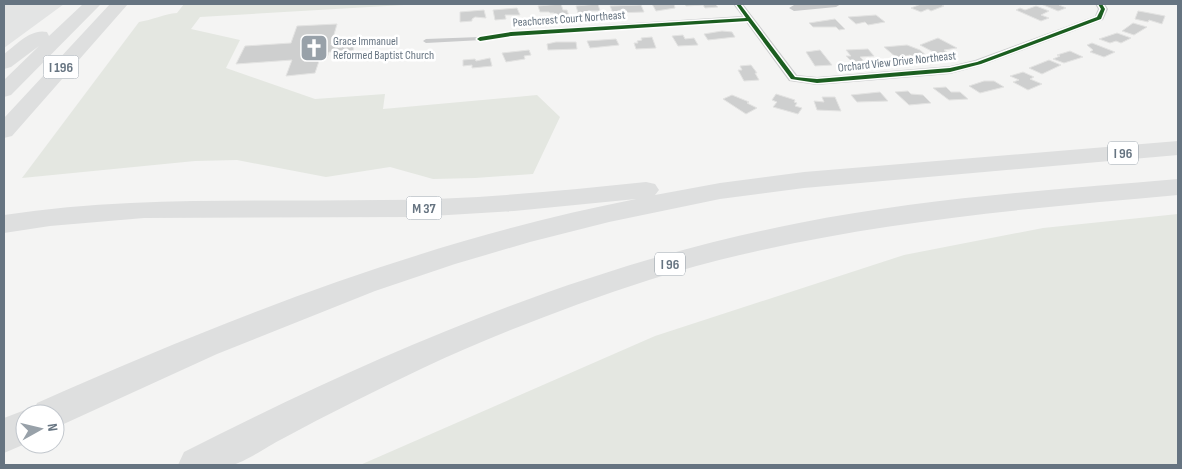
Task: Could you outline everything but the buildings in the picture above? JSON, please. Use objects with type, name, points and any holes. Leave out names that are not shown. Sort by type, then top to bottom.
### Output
[{"type":"highway","points":[[4,63],[80,4]]},
{"type":"highway","name":"I 196","points":[[4,91],[92,4]]},
{"type":"highway","name":"I 196","points":[[4,131],[119,4]]},
{"type":"highway","points":[[1068,157],[1178,142]]},
{"type":"highway","name":"I 96","points":[[65,407],[141,372],[254,324],[402,270],[473,248],[606,214],[692,196],[768,184],[1178,148]]},
{"type":"highway","name":"M 37","points":[[4,224],[62,216],[122,211],[383,209],[471,206],[721,181],[844,176]]},
{"type":"highway","name":"I 96","points":[[197,465],[306,408],[460,337],[576,293],[673,263],[771,238],[872,220],[1010,202],[1178,187]]},
{"type":"street","points":[[738,4],[749,19]]},
{"type":"street","points":[[794,8],[836,4]]},
{"type":"street","name":"Orchard View Drive Northeast","points":[[749,19],[793,78],[818,81],[950,70],[979,63],[1099,18],[1103,10],[1100,4]]},
{"type":"street","name":"Peachcrest Court Northeast","points":[[480,39],[511,34],[749,19]]},
{"type":"lane","points":[[346,44],[354,38]]},
{"type":"lane","points":[[426,41],[480,39]]},
{"type":"lane","points":[[344,51],[353,55]]},
{"type":"shaded area","points":[[4,4],[64,4],[4,48]]},
{"type":"shaded area","points":[[184,4],[421,4],[200,17],[191,29],[240,40],[226,68],[315,99],[385,94],[383,109],[537,95],[560,117],[533,174],[433,179],[390,167],[326,177],[237,160],[195,161],[22,178],[139,22],[177,13]]},
{"type":"shaded area","points":[[1178,214],[1178,465],[360,465],[655,336],[904,255],[1043,228]]},
{"type":"cycle path","points":[[738,4],[793,78],[817,81],[950,70],[979,63],[1099,18],[1103,9],[1100,4]]},
{"type":"cycle path","points":[[480,39],[511,34],[749,19]]},
{"type":"place","name":"Grace Immanuel Reformed Baptist Church","points":[[314,48]]}]
